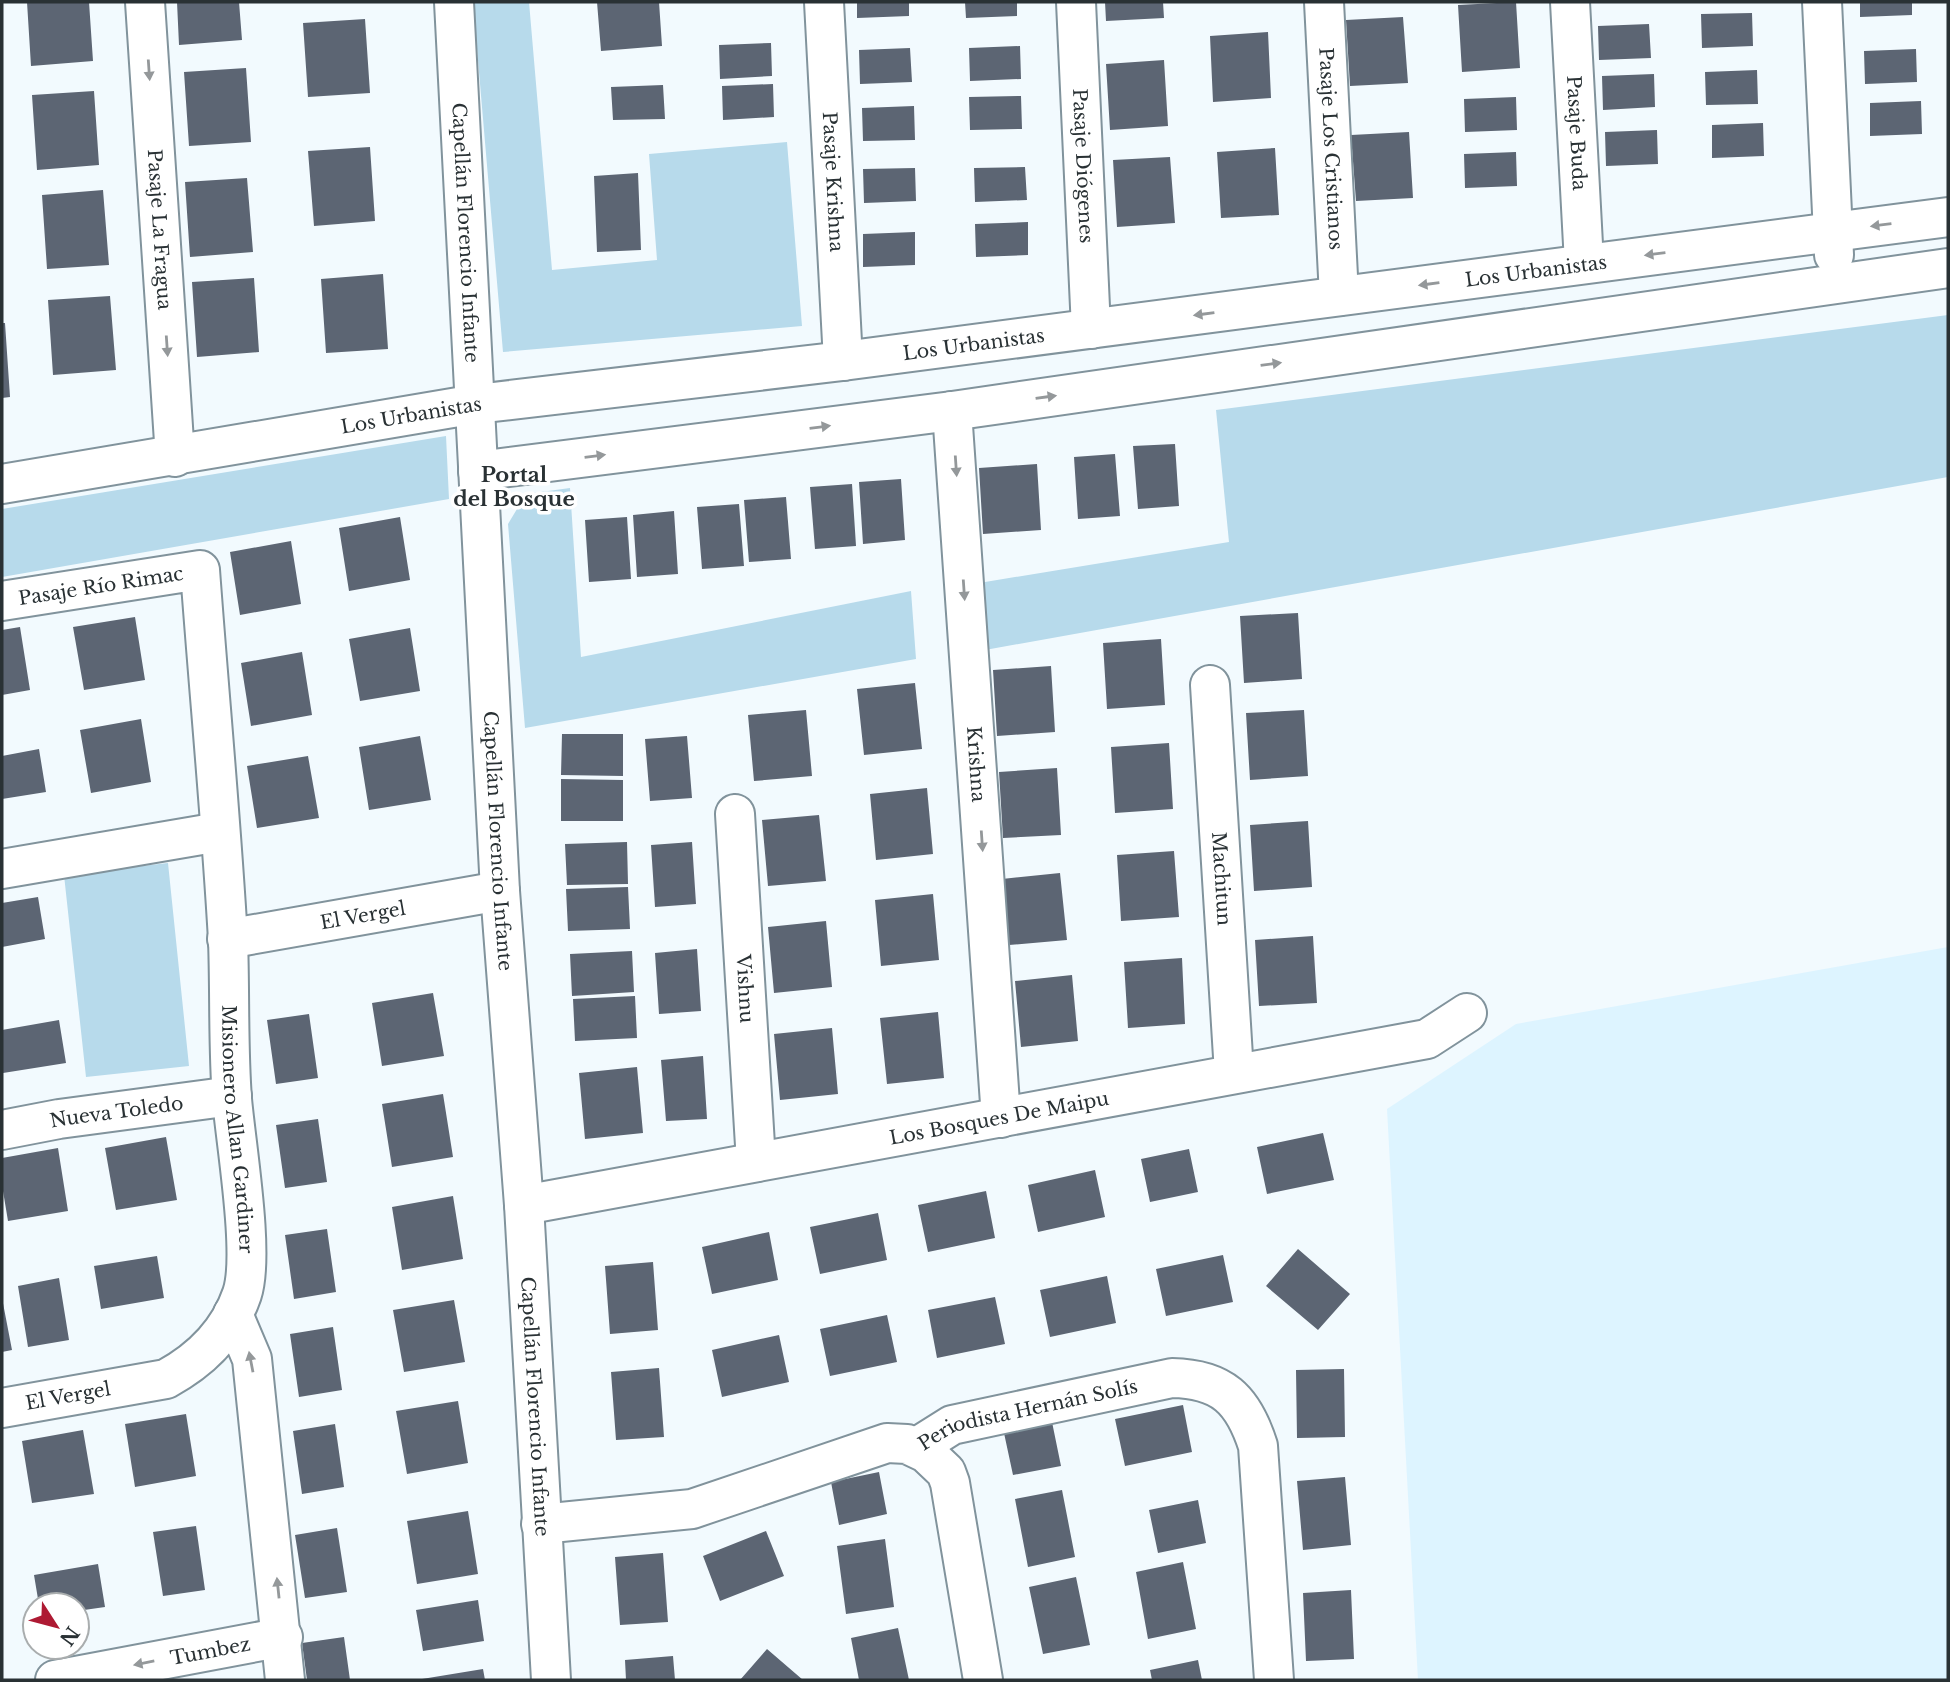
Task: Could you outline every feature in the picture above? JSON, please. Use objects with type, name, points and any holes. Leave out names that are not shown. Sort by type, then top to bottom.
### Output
[{"type":"street","name":"Pasaje La Fragua","points":[[145,2],[175,457]]},
{"type":"street","name":"Capellán Florencio Infante","points":[[454,2],[500,891],[524,1205],[551,1680]]},
{"type":"street","name":"Pasaje Krishna","points":[[824,2],[843,361]]},
{"type":"street","name":"Pasaje Diógenes","points":[[1076,2],[1091,329]]},
{"type":"street","name":"Pasaje Los Cristianos","points":[[1324,2],[1339,296]]},
{"type":"street","name":"Pasaje Buda","points":[[1570,2],[1584,263]]},
{"type":"street","points":[[1822,2],[1836,283]]},
{"type":"street","name":"Los Urbanistas","points":[[2,484],[175,457],[475,404],[843,361],[1948,217]]},
{"type":"street","points":[[478,471],[952,411],[1948,268]]},
{"type":"street","name":"Krishna","points":[[952,411],[1001,1118]]},
{"type":"street","name":"Pasaje Río Rimac","points":[[2,601],[200,570]]},
{"type":"street","name":"Misionero Allan Gardiner","points":[[200,570],[228,939],[232,1096],[247,1260],[243,1292],[233,1314]]},
{"type":"street","name":"Machitun","points":[[1210,685],[1234,1073]]},
{"type":"street","name":"Vishnu","points":[[735,814],[756,1162]]},
{"type":"street","points":[[2,869],[219,832]]},
{"type":"street","name":"El Vergel","points":[[228,939],[500,891]]},
{"type":"street","name":"Los Bosques De Maipu","points":[[524,1205],[1427,1039],[1467,1013]]},
{"type":"street","name":"Nueva Toledo","points":[[2,1130],[59,1119],[232,1096]]},
{"type":"street","points":[[233,1314],[252,1359],[283,1637],[285,1680]]},
{"type":"street","name":"El Vergel","points":[[2,1408],[166,1379],[204,1354],[233,1314]]},
{"type":"street","name":"Periodista Hernán Solís","points":[[541,1524],[692,1509],[871,1446],[898,1442],[917,1447],[952,1425],[1172,1378],[1192,1378],[1216,1385],[1235,1400],[1250,1420],[1258,1446],[1274,1680]]},
{"type":"street","points":[[917,1447],[940,1464],[950,1483],[982,1680]]},
{"type":"street","name":"Tumbez","points":[[55,1680],[283,1637]]},
{"type":"shaded area","points":[[473,2],[529,2],[552,270],[657,260],[649,154],[787,142],[802,326],[503,352]]},
{"type":"shaded area","points":[[1948,315],[1948,477],[985,650],[973,584],[1229,542],[1216,410]]},
{"type":"shaded area","points":[[446,436],[449,499],[2,577],[2,509]]},
{"type":"shaded area","points":[[570,488],[581,657],[911,591],[916,659],[525,728],[508,524],[526,494]]},
{"type":"shaded area","points":[[168,863],[189,1066],[86,1077],[64,875]]},
{"type":"shaded area","points":[[1948,947],[1948,1680],[1418,1680],[1387,1109],[1516,1024]]},
{"type":"building","points":[[27,2],[89,2],[93,61],[31,66]]},
{"type":"building","points":[[177,2],[239,2],[242,40],[179,45]]},
{"type":"building","points":[[597,2],[659,2],[662,46],[601,51]]},
{"type":"building","points":[[857,2],[909,2],[909,16],[857,18]]},
{"type":"building","points":[[965,2],[1017,2],[1017,16],[966,18]]},
{"type":"building","points":[[1105,2],[1163,2],[1164,18],[1106,21]]},
{"type":"building","points":[[1516,2],[1520,68],[1462,72],[1458,5]]},
{"type":"building","points":[[1860,2],[1912,2],[1912,15],[1860,17]]},
{"type":"building","points":[[1752,13],[1753,46],[1702,48],[1701,14]]},
{"type":"building","points":[[1403,17],[1408,83],[1350,86],[1346,20]]},
{"type":"building","points":[[365,19],[370,93],[308,97],[303,23]]},
{"type":"building","points":[[1649,24],[1651,58],[1599,60],[1598,26]]},
{"type":"building","points":[[1268,32],[1271,98],[1213,102],[1210,36]]},
{"type":"building","points":[[771,43],[772,76],[720,79],[719,45]]},
{"type":"building","points":[[1020,46],[1021,79],[970,81],[969,48]]},
{"type":"building","points":[[910,48],[912,82],[860,84],[859,50]]},
{"type":"building","points":[[1916,49],[1917,82],[1865,84],[1864,51]]},
{"type":"building","points":[[1164,60],[1168,126],[1110,130],[1106,64]]},
{"type":"building","points":[[246,68],[251,142],[189,146],[184,72]]},
{"type":"building","points":[[1757,70],[1758,104],[1706,105],[1705,72]]},
{"type":"building","points":[[1654,74],[1655,107],[1603,110],[1602,76]]},
{"type":"building","points":[[773,84],[774,117],[723,120],[722,86]]},
{"type":"building","points":[[663,85],[665,119],[613,120],[611,87]]},
{"type":"building","points":[[94,91],[99,165],[37,170],[32,95]]},
{"type":"building","points":[[1021,96],[1022,129],[970,130],[969,97]]},
{"type":"building","points":[[1516,97],[1517,130],[1465,132],[1464,99]]},
{"type":"building","points":[[1921,101],[1922,134],[1870,136],[1870,103]]},
{"type":"building","points":[[914,106],[915,140],[863,141],[862,108]]},
{"type":"building","points":[[1763,123],[1764,156],[1712,158],[1712,125]]},
{"type":"building","points":[[1657,130],[1658,164],[1606,166],[1605,132]]},
{"type":"building","points":[[1409,132],[1413,198],[1356,201],[1351,135]]},
{"type":"building","points":[[370,147],[375,221],[314,226],[308,151]]},
{"type":"building","points":[[1275,148],[1279,215],[1221,218],[1217,152]]},
{"type":"building","points":[[1516,152],[1517,186],[1465,188],[1464,154]]},
{"type":"building","points":[[1170,157],[1175,223],[1117,227],[1113,160]]},
{"type":"building","points":[[1025,167],[1027,200],[975,202],[974,168]]},
{"type":"building","points":[[915,168],[916,201],[864,203],[863,169]]},
{"type":"building","points":[[638,173],[641,250],[597,252],[594,176]]},
{"type":"building","points":[[247,178],[253,252],[190,257],[185,182]]},
{"type":"building","points":[[103,190],[109,265],[47,269],[42,195]]},
{"type":"building","points":[[1028,222],[1028,255],[976,257],[975,224]]},
{"type":"building","points":[[915,232],[915,265],[863,267],[863,234]]},
{"type":"building","points":[[383,274],[388,349],[326,353],[321,279]]},
{"type":"building","points":[[254,278],[259,352],[197,357],[192,282]]},
{"type":"building","points":[[110,296],[116,370],[53,375],[48,300]]},
{"type":"building","points":[[2,323],[5,323],[10,397],[2,398]]},
{"type":"building","points":[[1175,444],[1179,506],[1138,509],[1133,446]]},
{"type":"building","points":[[1115,454],[1120,516],[1078,519],[1074,457]]},
{"type":"building","points":[[1037,464],[1041,530],[983,534],[979,468]]},
{"type":"building","points":[[901,479],[905,540],[863,544],[859,482]]},
{"type":"building","points":[[852,484],[856,546],[815,549],[810,487]]},
{"type":"building","points":[[786,497],[791,559],[749,562],[744,500]]},
{"type":"building","points":[[739,504],[744,566],[702,569],[697,507]]},
{"type":"building","points":[[674,511],[678,574],[637,577],[633,515]]},
{"type":"building","points":[[400,517],[410,580],[349,591],[339,528]]},
{"type":"building","points":[[627,517],[631,579],[589,582],[585,520]]},
{"type":"building","points":[[291,541],[301,604],[240,615],[230,552]]},
{"type":"building","points":[[1298,613],[1302,679],[1244,683],[1240,616]]},
{"type":"building","points":[[135,617],[145,680],[84,690],[73,627]]},
{"type":"building","points":[[20,627],[30,690],[2,695],[2,630]]},
{"type":"building","points":[[410,628],[420,691],[360,701],[349,639]]},
{"type":"building","points":[[1161,639],[1165,705],[1107,709],[1103,643]]},
{"type":"building","points":[[302,652],[312,715],[251,726],[241,663]]},
{"type":"building","points":[[1051,666],[1055,732],[997,736],[993,670]]},
{"type":"building","points":[[915,683],[922,749],[864,755],[857,689]]},
{"type":"building","points":[[806,710],[812,776],[754,781],[748,715]]},
{"type":"building","points":[[1304,710],[1308,776],[1250,780],[1246,713]]},
{"type":"building","points":[[141,719],[151,782],[91,793],[80,730]]},
{"type":"building","points":[[562,734],[623,734],[623,776],[561,775]]},
{"type":"building","points":[[420,736],[431,800],[369,810],[359,747]]},
{"type":"building","points":[[687,736],[692,798],[650,801],[645,739]]},
{"type":"building","points":[[1169,743],[1173,809],[1115,813],[1111,747]]},
{"type":"building","points":[[39,749],[46,792],[2,799],[2,756]]},
{"type":"building","points":[[308,756],[319,818],[257,828],[247,766]]},
{"type":"building","points":[[1057,768],[1061,835],[1003,838],[999,772]]},
{"type":"building","points":[[561,779],[623,780],[623,821],[561,821]]},
{"type":"building","points":[[927,788],[933,854],[876,860],[870,794]]},
{"type":"building","points":[[819,815],[826,881],[768,886],[762,820]]},
{"type":"building","points":[[1308,821],[1312,887],[1254,891],[1250,825]]},
{"type":"building","points":[[627,842],[628,884],[567,885],[565,844]]},
{"type":"building","points":[[692,842],[696,904],[655,907],[651,845]]},
{"type":"building","points":[[1174,851],[1179,917],[1121,921],[1117,855]]},
{"type":"building","points":[[1060,873],[1067,940],[1009,945],[1002,879]]},
{"type":"building","points":[[628,887],[630,929],[568,931],[566,889]]},
{"type":"building","points":[[933,894],[939,960],[881,966],[875,900]]},
{"type":"building","points":[[38,897],[45,939],[2,947],[2,903]]},
{"type":"building","points":[[826,921],[832,987],[774,993],[768,927]]},
{"type":"building","points":[[1313,936],[1317,1003],[1259,1006],[1255,940]]},
{"type":"building","points":[[697,949],[701,1011],[659,1014],[655,953]]},
{"type":"building","points":[[632,951],[634,992],[572,996],[570,954]]},
{"type":"building","points":[[1182,958],[1185,1024],[1128,1028],[1124,962]]},
{"type":"building","points":[[1072,975],[1078,1041],[1021,1047],[1015,981]]},
{"type":"building","points":[[433,993],[444,1056],[382,1066],[372,1003]]},
{"type":"building","points":[[635,996],[637,1038],[575,1041],[573,999]]},
{"type":"building","points":[[938,1012],[944,1078],[887,1084],[880,1018]]},
{"type":"building","points":[[309,1014],[318,1078],[276,1084],[267,1020]]},
{"type":"building","points":[[59,1020],[66,1063],[3,1073],[2,1030]]},
{"type":"building","points":[[832,1028],[838,1094],[780,1100],[774,1034]]},
{"type":"building","points":[[703,1056],[707,1119],[666,1121],[661,1060]]},
{"type":"building","points":[[637,1067],[643,1133],[585,1139],[579,1073]]},
{"type":"building","points":[[443,1094],[453,1157],[392,1167],[382,1104]]},
{"type":"building","points":[[318,1119],[327,1182],[285,1188],[276,1125]]},
{"type":"building","points":[[1323,1133],[1334,1180],[1267,1194],[1257,1147]]},
{"type":"building","points":[[166,1137],[177,1200],[116,1210],[105,1148]]},
{"type":"building","points":[[58,1148],[68,1211],[8,1221],[2,1185],[2,1158]]},
{"type":"building","points":[[1189,1149],[1198,1192],[1150,1202],[1141,1159]]},
{"type":"building","points":[[1095,1170],[1105,1217],[1038,1232],[1028,1185]]},
{"type":"building","points":[[986,1191],[995,1238],[928,1252],[918,1205]]},
{"type":"building","points":[[453,1196],[463,1259],[402,1270],[392,1207]]},
{"type":"building","points":[[878,1213],[887,1260],[820,1274],[810,1227]]},
{"type":"building","points":[[327,1229],[336,1292],[294,1299],[285,1235]]},
{"type":"building","points":[[769,1232],[778,1280],[712,1294],[702,1247]]},
{"type":"building","points":[[1298,1249],[1350,1294],[1318,1330],[1266,1286]]},
{"type":"building","points":[[1223,1255],[1233,1302],[1166,1316],[1156,1269]]},
{"type":"building","points":[[157,1256],[164,1298],[101,1309],[94,1266]]},
{"type":"building","points":[[653,1262],[658,1330],[610,1334],[605,1266]]},
{"type":"building","points":[[1107,1276],[1116,1323],[1050,1337],[1040,1290]]},
{"type":"building","points":[[59,1278],[69,1340],[28,1347],[18,1286]]},
{"type":"building","points":[[995,1297],[1005,1344],[937,1358],[928,1310]]},
{"type":"building","points":[[2,1298],[12,1350],[2,1352]]},
{"type":"building","points":[[454,1300],[465,1362],[404,1372],[393,1310]]},
{"type":"building","points":[[887,1315],[897,1362],[830,1376],[820,1329]]},
{"type":"building","points":[[333,1327],[342,1390],[299,1397],[290,1334]]},
{"type":"building","points":[[779,1335],[789,1382],[722,1397],[712,1350]]},
{"type":"building","points":[[659,1368],[664,1437],[616,1440],[611,1372]]},
{"type":"building","points":[[1344,1369],[1345,1437],[1297,1438],[1296,1370]]},
{"type":"building","points":[[458,1401],[468,1463],[407,1474],[396,1411]]},
{"type":"building","points":[[1183,1405],[1192,1452],[1125,1466],[1115,1419]]},
{"type":"building","points":[[186,1414],[196,1476],[135,1487],[125,1424]]},
{"type":"building","points":[[1052,1422],[1061,1466],[1013,1475],[1004,1433]]},
{"type":"building","points":[[335,1424],[344,1487],[302,1494],[293,1431]]},
{"type":"building","points":[[83,1430],[94,1494],[32,1503],[22,1441]]},
{"type":"building","points":[[879,1472],[887,1514],[839,1525],[831,1482]]},
{"type":"building","points":[[1345,1477],[1351,1545],[1303,1550],[1297,1481]]},
{"type":"building","points":[[1062,1490],[1075,1557],[1028,1567],[1015,1499]]},
{"type":"building","points":[[1198,1500],[1206,1543],[1158,1553],[1149,1510]]},
{"type":"building","points":[[468,1511],[478,1574],[417,1584],[407,1521]]},
{"type":"building","points":[[196,1526],[205,1590],[163,1596],[153,1532]]},
{"type":"building","points":[[337,1528],[347,1592],[305,1598],[295,1535]]},
{"type":"building","points":[[766,1531],[784,1576],[720,1601],[703,1556]]},
{"type":"building","points":[[885,1539],[894,1607],[846,1614],[837,1546]]},
{"type":"building","points":[[663,1553],[668,1622],[620,1625],[615,1557]]},
{"type":"building","points":[[1183,1562],[1196,1629],[1148,1639],[1136,1572]]},
{"type":"building","points":[[98,1564],[105,1607],[91,1609],[91,1591],[37,1591],[34,1575]]},
{"type":"building","points":[[1076,1577],[1090,1645],[1043,1654],[1029,1587]]},
{"type":"building","points":[[1351,1590],[1354,1659],[1306,1661],[1303,1593]]},
{"type":"building","points":[[478,1600],[484,1641],[423,1651],[416,1610]]},
{"type":"building","points":[[898,1628],[909,1680],[859,1680],[851,1638]]},
{"type":"building","points":[[344,1637],[350,1680],[307,1680],[302,1643]]},
{"type":"building","points":[[767,1649],[803,1680],[740,1680]]},
{"type":"building","points":[[673,1656],[675,1680],[626,1680],[625,1660]]},
{"type":"building","points":[[1198,1660],[1202,1680],[1152,1680],[1150,1670]]},
{"type":"building","points":[[483,1669],[485,1680],[422,1680],[422,1679]]},
{"type":"district","name":"Portal del Bosque","points":[[514,487]]}]
